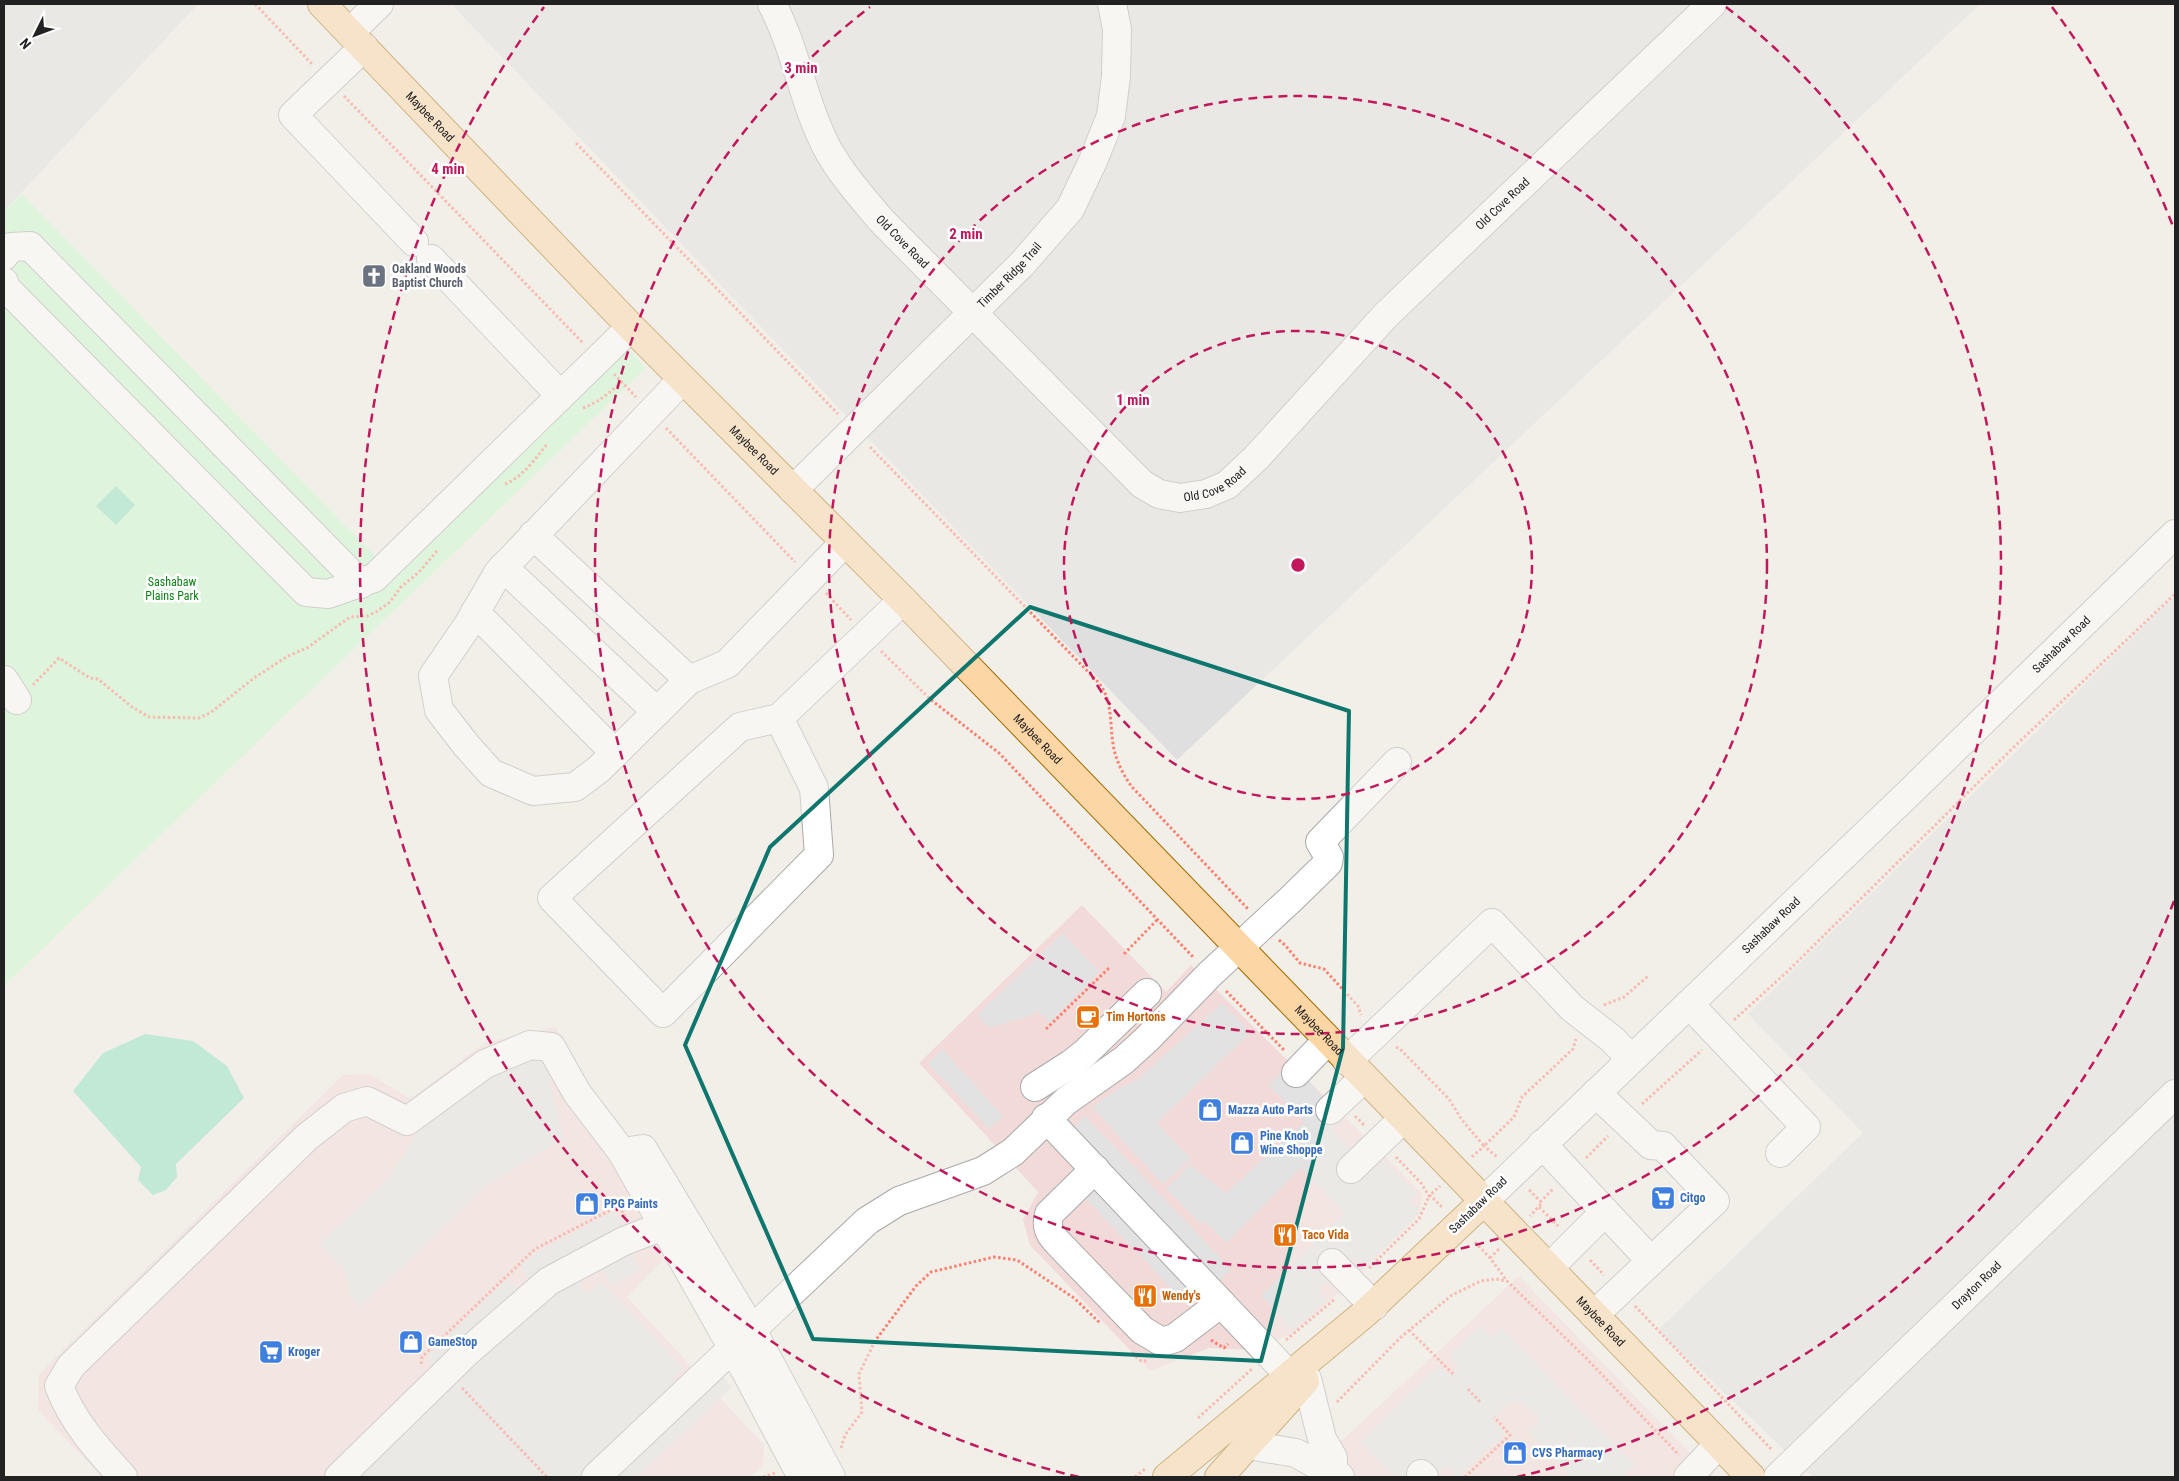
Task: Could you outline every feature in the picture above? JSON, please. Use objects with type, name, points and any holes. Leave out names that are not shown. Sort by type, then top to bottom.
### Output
[{"type":"main road","name":"Maybee Road","points":[[322,4],[682,380],[903,600],[1327,1041],[1751,1477]]},
{"type":"main road","name":"Sashabaw Road","points":[[1167,1477],[1298,1377],[1484,1201]]},
{"type":"main road","name":"Sashabaw Road","points":[[1219,1477],[1248,1446],[1298,1377]]},
{"type":"street","points":[[379,4],[329,81],[293,115],[560,395]]},
{"type":"street","name":"Old Cove Road","points":[[772,4],[782,23],[811,110],[827,148],[850,182],[880,219],[1142,484],[1159,494],[1180,498],[1206,494],[1227,485],[1256,458],[1386,315],[1712,4]]},
{"type":"street","name":"Timber Ridge Trail","points":[[793,490],[1022,264],[1070,209],[1094,161],[1111,116],[1116,76],[1117,29],[1112,4]]},
{"type":"street","points":[[4,256],[11,248],[30,246],[361,584]]},
{"type":"street","points":[[4,282],[5,287],[306,592],[328,594],[374,578],[631,327]]},
{"type":"street","points":[[682,380],[503,567],[433,676],[439,710],[491,773],[533,792],[575,787],[599,769],[689,680],[727,664],[845,542]]},
{"type":"street","name":"Sashabaw Road","points":[[1484,1201],[2175,534]]},
{"type":"street","points":[[533,535],[689,680]]},
{"type":"street","points":[[503,567],[657,712]]},
{"type":"street","points":[[780,718],[814,788],[819,855],[663,1013],[552,898],[740,726],[780,718],[903,600]]},
{"type":"street","points":[[475,612],[615,753]]},
{"type":"street","points":[[596,1477],[868,1221],[899,1202],[983,1171],[1012,1152],[1046,1118],[1086,1086],[1124,1060],[1210,974],[1328,863],[1329,857],[1320,842],[1397,762]]},
{"type":"street","points":[[1330,1110],[1356,1070],[1376,1033],[1492,924],[1572,1008],[1613,1040],[1631,1060]]},
{"type":"street","points":[[1035,1087],[1063,1070],[1085,1053],[1147,993]]},
{"type":"street","points":[[1689,1004],[1806,1127],[1780,1153]]},
{"type":"street","points":[[1296,1073],[1327,1041]]},
{"type":"street","points":[[123,1477],[94,1446],[65,1402],[59,1386],[71,1366],[307,1137],[344,1108],[367,1101],[407,1121],[485,1064],[530,1045],[551,1048],[577,1094],[622,1152],[643,1149],[674,1222],[732,1348],[819,1474]]},
{"type":"street","points":[[1594,1315],[1715,1201],[1664,1146],[1651,1145],[1596,1093]]},
{"type":"street","name":"Drayton Road","points":[[1783,1472],[2175,1094]]},
{"type":"street","points":[[1046,1118],[1221,1303],[1298,1377],[1319,1430],[1333,1458],[1337,1474]]},
{"type":"street","points":[[1351,1169],[1403,1119]]},
{"type":"street","points":[[1542,1144],[1651,1261]]},
{"type":"street","points":[[1092,1166],[1049,1214],[1047,1223],[1050,1234],[1142,1330],[1158,1352],[1221,1303]]},
{"type":"street","points":[[1549,1268],[1606,1212]]},
{"type":"street","points":[[674,1222],[752,1330],[819,1474]]},
{"type":"street","points":[[339,1477],[467,1352],[549,1281],[624,1241],[674,1222]]},
{"type":"street","points":[[1328,1267],[1369,1310]]},
{"type":"street","points":[[1691,1475],[1719,1444]]},
{"type":"street","points":[[1248,1446],[1275,1448],[1296,1453],[1337,1474]]},
{"type":"path","points":[[255,4],[866,635],[930,699],[999,753],[1268,1035]]},
{"type":"path","points":[[576,143],[1098,682],[1106,694],[1114,749],[1124,776],[1132,787],[1262,925],[1285,945],[1300,963],[1324,969],[1358,1006],[1362,1018],[1386,1045],[1400,1049],[1449,1099],[1462,1120],[1484,1146],[1492,1152]]},
{"type":"path","points":[[1719,1035],[1788,971],[2017,744],[2175,594]]},
{"type":"path","points":[[1124,954],[1157,920]]},
{"type":"path","points":[[1046,1029],[1109,968]]},
{"type":"path","points":[[1484,1146],[1514,1117],[1522,1098],[1573,1049],[1578,1027],[1598,1008],[1624,997],[1648,976]]},
{"type":"path","points":[[819,1474],[837,1460],[845,1435],[862,1412],[860,1374],[875,1342],[916,1286],[931,1272],[994,1257],[1017,1260],[1074,1298],[1107,1330]]},
{"type":"path","points":[[1491,1259],[1507,1281],[1674,1449],[1691,1475]]},
{"type":"path","points":[[1319,1430],[1330,1418],[1338,1400],[1409,1330],[1452,1295],[1469,1285],[1496,1279],[1507,1281]]},
{"type":"path","points":[[1409,1330],[1453,1374]]},
{"type":"path","points":[[1209,1339],[1224,1348],[1230,1343],[1235,1350]]},
{"type":"path","points":[[1127,1348],[1141,1361],[1158,1352]]},
{"type":"path","points":[[1245,1364],[1250,1371]]},
{"type":"path","points":[[1703,1377],[1783,1472]]},
{"type":"path","points":[[460,1386],[547,1477]]},
{"type":"path","points":[[1468,1389],[1481,1403]]},
{"type":"path","points":[[1465,1477],[1510,1435],[1494,1417]]},
{"type":"highlighted area","points":[[1030,607],[1349,711],[1343,1048],[1261,1361],[813,1339],[685,1045],[770,847]]},
{"type":"shaded area","points":[[4,4],[198,4],[4,211]]},
{"type":"shaded area","points":[[451,4],[1980,4],[1177,760]]},
{"type":"shaded area","points":[[2175,596],[2175,1477],[1813,1477],[1658,1330],[1863,1133],[1748,1014]]},
{"type":"shaded area","points":[[1082,905],[1166,992],[1191,965],[1422,1193],[1420,1212],[1415,1219],[1365,1269],[1294,1333],[1252,1350],[1209,1348],[1150,1371],[1030,1245],[1023,1220],[1038,1192],[919,1063]]},
{"type":"shaded area","points":[[1063,933],[1099,972],[1050,1022],[1037,1010],[1032,1015],[990,1028],[977,1015]]},
{"type":"shaded area","points":[[1222,1003],[1250,1033],[1157,1123],[1191,1159],[1163,1184],[1092,1107],[1120,1088],[1138,1079]]},
{"type":"shaded area","points":[[556,1027],[663,1260],[627,1297],[764,1445],[763,1466],[750,1477],[102,1477],[38,1410],[39,1374],[343,1075],[370,1074],[410,1099],[486,1042]]},
{"type":"shaded area","points":[[942,1049],[1003,1116],[989,1129],[928,1063]]},
{"type":"shaded area","points":[[540,1057],[550,1069],[551,1086],[564,1138],[487,1185],[360,1307],[350,1296],[345,1271],[319,1244],[387,1180],[420,1129],[450,1100],[485,1074]]},
{"type":"shaded area","points":[[1292,1063],[1343,1118],[1333,1126],[1333,1132],[1373,1170],[1383,1161],[1417,1193],[1411,1201],[1419,1211],[1414,1219],[1363,1269],[1353,1258],[1319,1288],[1319,1292],[1327,1300],[1292,1330],[1261,1295],[1345,1214],[1301,1168],[1226,1243],[1205,1221],[1201,1224],[1166,1189],[1190,1164],[1226,1193],[1304,1122],[1268,1085]]},
{"type":"shaded area","points":[[1085,1116],[1231,1269],[1221,1279],[1202,1293],[1193,1288],[1181,1298],[1086,1199],[1096,1190],[1057,1144]]},
{"type":"shaded area","points":[[615,1211],[636,1251],[632,1255],[641,1270],[611,1286],[603,1270],[581,1281],[581,1286],[587,1292],[591,1292],[602,1282],[683,1368],[673,1379],[678,1385],[706,1359],[732,1387],[637,1477],[339,1477],[443,1375],[427,1356],[507,1279],[518,1290],[527,1285],[528,1279],[521,1265],[534,1254]]},
{"type":"shaded area","points":[[1519,1276],[1713,1477],[1319,1477],[1311,1469]]},
{"type":"shaded area","points":[[1480,1325],[1492,1338],[1501,1327],[1635,1466],[1622,1477],[1570,1477],[1529,1433],[1539,1421],[1539,1418],[1520,1403],[1511,1403],[1492,1419],[1506,1433],[1458,1477],[1446,1466],[1433,1477],[1395,1477],[1360,1442],[1439,1365],[1450,1376],[1459,1368],[1449,1355]]},
{"type":"green space","name":"Sashabaw Plains Park","points":[[22,194],[375,556],[610,329],[646,368],[4,986],[4,211]]},
{"type":"green space","points":[[116,486],[135,505],[116,525],[96,506]]},
{"type":"green space","points":[[145,1034],[193,1041],[227,1066],[244,1098],[176,1164],[177,1177],[166,1190],[153,1195],[138,1180],[141,1167],[73,1091],[103,1053]]},
{"type":"place","name":"Oakland Woods Baptist Church","points":[[374,276]]},
{"type":"place","name":"Tim Hortons","points":[[1088,1017]]},
{"type":"place","name":"Mazza Auto Parts","points":[[1210,1110]]},
{"type":"place","name":"Pine Knob Wine Shoppe","points":[[1242,1143]]},
{"type":"place","name":"Citgo","points":[[1663,1198]]},
{"type":"place","name":"PPG Paints","points":[[587,1204]]},
{"type":"place","name":"Taco Vida","points":[[1285,1235]]},
{"type":"place","name":"Wendy's","points":[[1145,1296]]},
{"type":"place","name":"GameStop","points":[[411,1342]]},
{"type":"place","name":"Kroger","points":[[271,1352]]},
{"type":"place","name":"CVS Pharmacy","points":[[1515,1453]]}]
